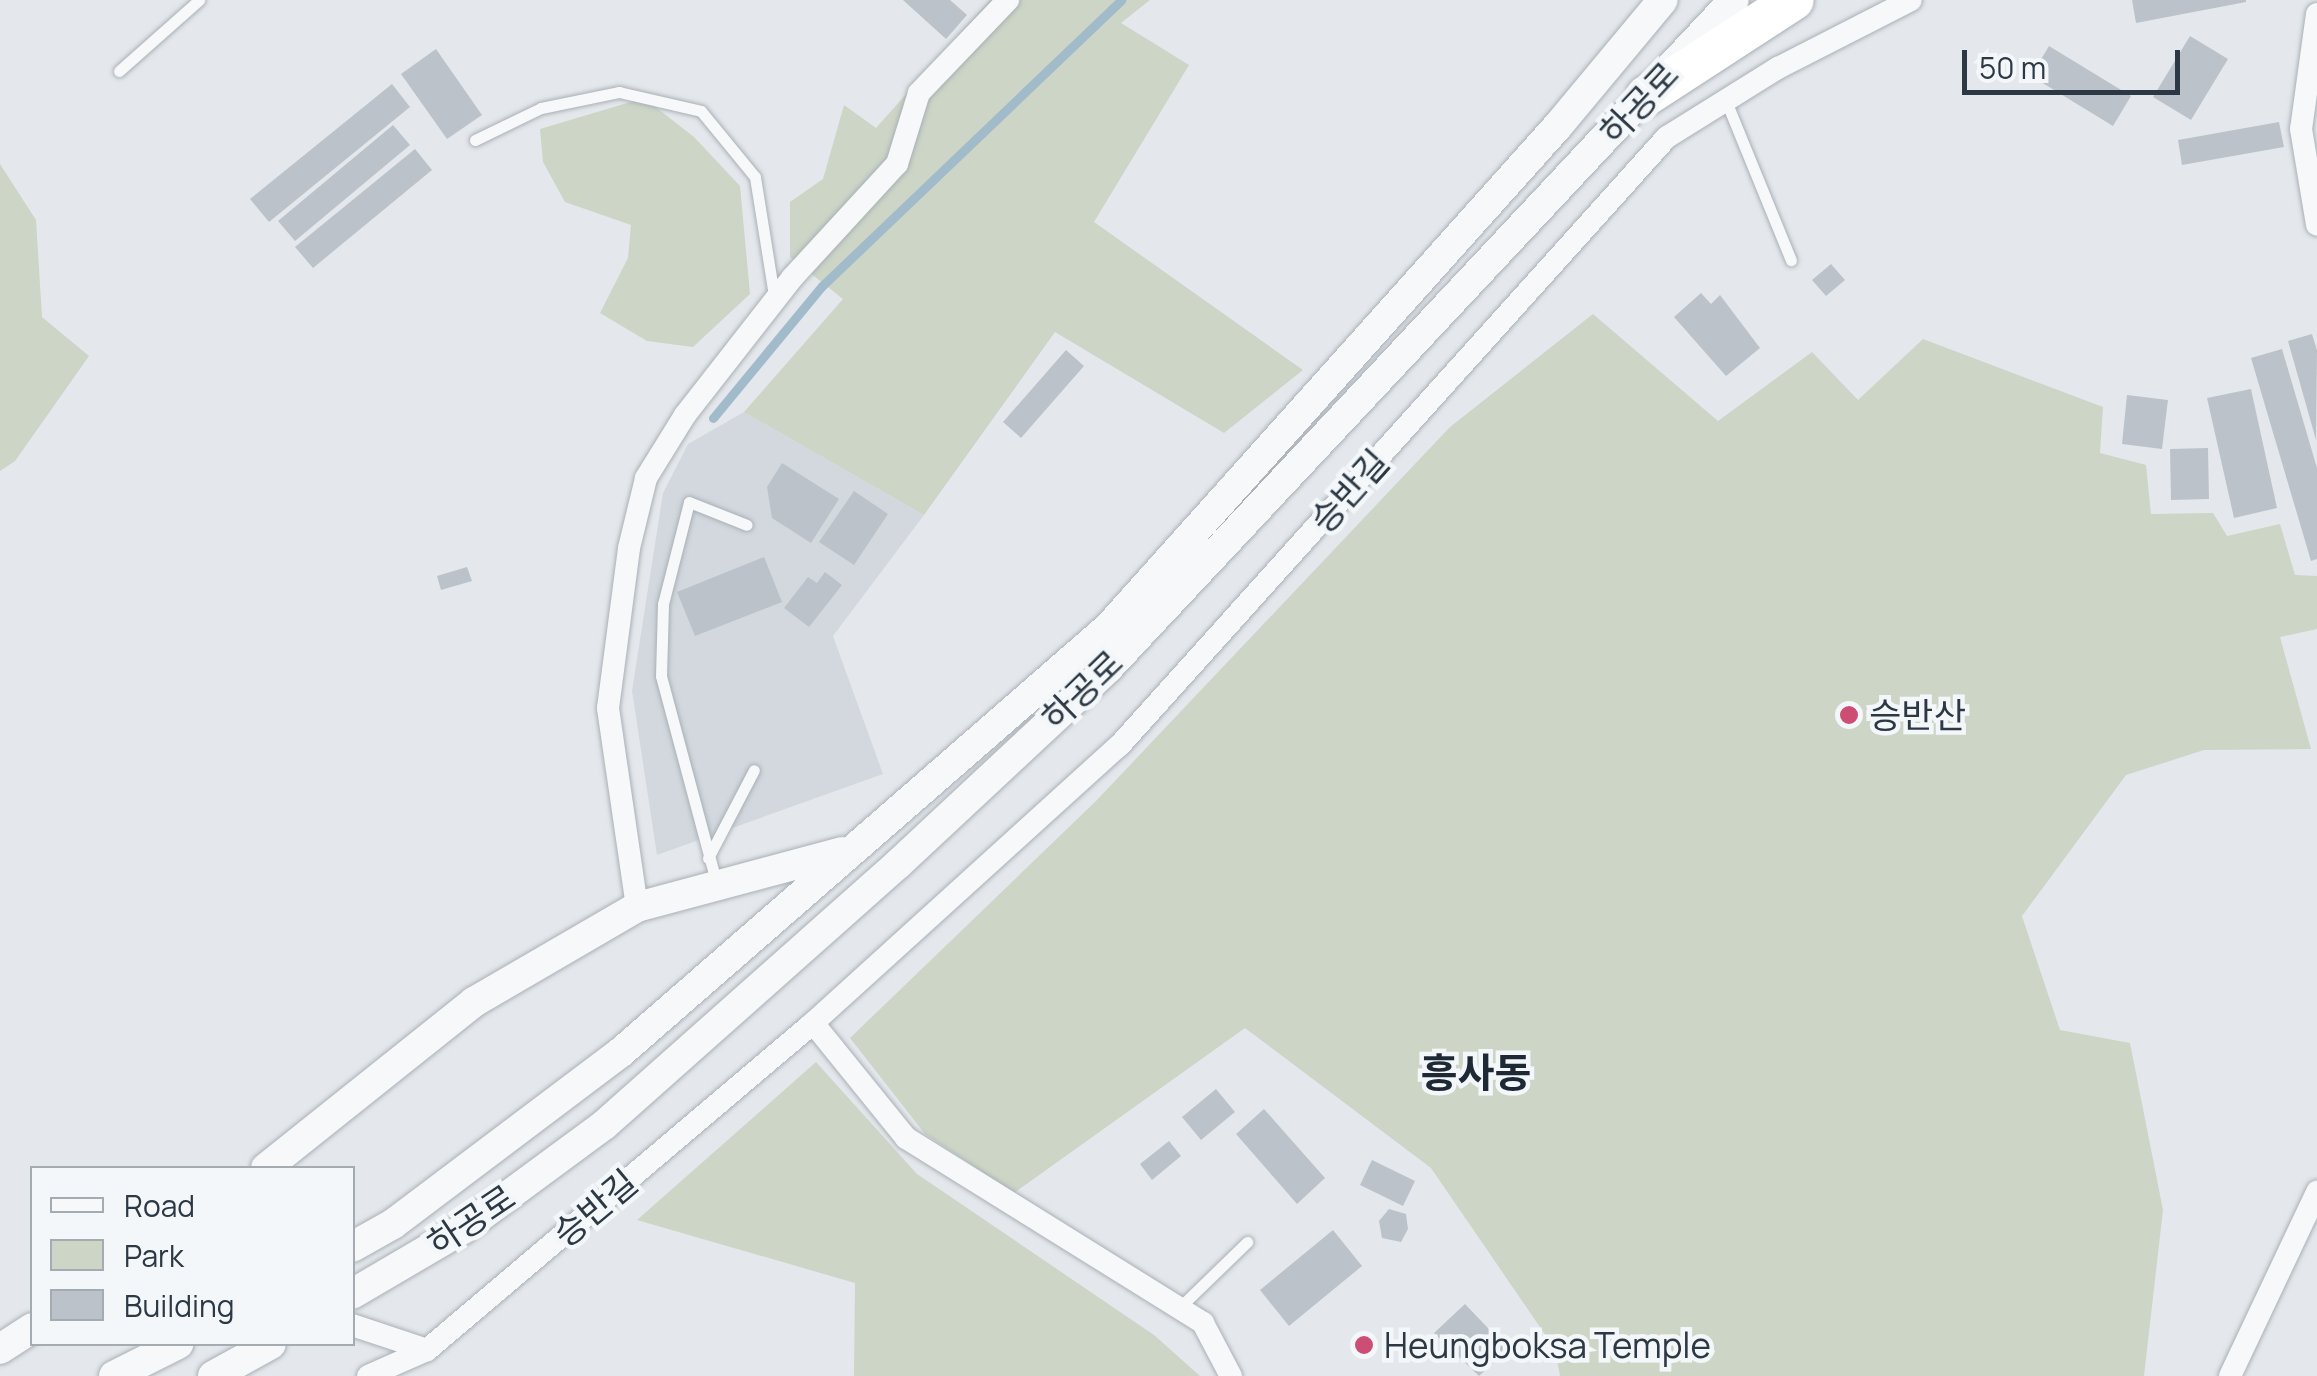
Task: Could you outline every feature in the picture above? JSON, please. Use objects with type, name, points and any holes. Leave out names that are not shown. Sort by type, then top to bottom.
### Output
[{"type":"highway","points":[[1646,96],[1794,0]]},
{"type":"street","points":[[636,907],[608,708],[630,548],[646,478],[685,415],[774,300],[897,164],[919,93],[1008,0]]},
{"type":"street","name":"하공로","points":[[355,1245],[393,1224],[620,1053],[1122,613],[1545,142],[1663,0]]},
{"type":"street","name":"하공로","points":[[355,1292],[463,1229],[604,1124],[1108,668],[1734,0]]},
{"type":"street","name":"승반길","points":[[368,1376],[427,1350],[813,1024],[1119,746],[1667,137],[1726,100],[1912,0]]},
{"type":"street","points":[[2317,14],[2301,129],[2317,225]]},
{"type":"street","points":[[269,1166],[474,1002],[636,907],[713,871],[850,850]]},
{"type":"street","points":[[813,1024],[906,1138],[1203,1323],[1231,1376]]},
{"type":"street","points":[[2230,1376],[2317,1192]]},
{"type":"street","points":[[355,1327],[427,1350]]},
{"type":"street","points":[[0,1349],[30,1329]]},
{"type":"street","points":[[114,1376],[174,1346]]},
{"type":"street","points":[[222,1371],[266,1346]]},
{"type":"lane","points":[[119,72],[199,0]]},
{"type":"lane","points":[[475,140],[542,108],[619,92],[701,112],[754,178],[774,300]]},
{"type":"lane","points":[[1726,100],[1791,260]]},
{"type":"lane","points":[[713,871],[661,676],[663,604],[689,502],[747,525]]},
{"type":"lane","points":[[713,871],[754,770]]},
{"type":"lane","points":[[1179,1308],[1246,1242]]},
{"type":"shaded area","points":[[744,412],[924,515],[833,636],[883,774],[657,855],[632,691],[663,493],[688,444]]},
{"type":"green space","points":[[990,0],[1150,0],[1121,23],[1189,65],[1094,222],[1303,370],[1224,433],[1055,332],[924,515],[744,412],[843,299],[790,257],[790,202],[823,179],[844,105],[876,128]]},
{"type":"green space","points":[[644,98],[694,137],[740,186],[750,294],[693,347],[647,341],[600,313],[628,258],[631,225],[565,202],[543,162],[540,129]]},
{"type":"green space","points":[[0,164],[36,220],[42,317],[89,356],[15,461],[0,471]]},
{"type":"green space","points":[[1593,314],[1718,421],[1812,352],[1858,400],[1923,339],[2103,407],[2100,453],[2146,465],[2151,514],[2213,513],[2227,536],[2280,524],[2295,575],[2317,576],[2317,629],[2280,637],[2311,749],[2204,750],[2126,775],[2022,916],[2060,1030],[2130,1043],[2163,1210],[2144,1376],[1560,1376],[1555,1349],[1431,1168],[1245,1028],[1014,1193],[925,1134],[850,1038],[1096,801],[1450,427]]},
{"type":"green space","points":[[816,1062],[917,1174],[1154,1335],[1200,1376],[854,1376],[855,1283],[637,1220]]},
{"type":"building","points":[[903,0],[950,0],[967,15],[946,39]]},
{"type":"building","points":[[2132,0],[2246,0],[2246,2],[2136,23]]},
{"type":"building","points":[[2190,36],[2228,59],[2191,120],[2153,97]]},
{"type":"building","points":[[2049,46],[2131,96],[2113,126],[2031,76]]},
{"type":"building","points":[[436,49],[482,115],[447,139],[401,74]]},
{"type":"building","points":[[392,84],[410,107],[269,222],[250,199]]},
{"type":"building","points":[[2279,122],[2284,147],[2182,165],[2178,140]]},
{"type":"building","points":[[393,125],[410,145],[295,241],[278,221]]},
{"type":"building","points":[[415,149],[432,170],[313,268],[295,247]]},
{"type":"building","points":[[1831,264],[1845,280],[1826,296],[1812,280]]},
{"type":"building","points":[[1701,293],[1711,304],[1720,295],[1760,348],[1726,376],[1674,317]]},
{"type":"building","points":[[2312,334],[2317,350],[2316,440],[2288,341]]},
{"type":"building","points":[[2282,349],[2317,468],[2317,559],[2311,561],[2251,358]]},
{"type":"building","points":[[1066,350],[1084,366],[1021,438],[1003,422]]},
{"type":"building","points":[[2251,389],[2277,508],[2234,518],[2207,398]]},
{"type":"building","points":[[2127,395],[2168,400],[2162,449],[2122,444]]},
{"type":"building","points":[[2208,448],[2209,499],[2171,500],[2170,449]]},
{"type":"building","points":[[782,463],[839,499],[811,543],[772,518],[767,487]]},
{"type":"building","points":[[854,491],[888,514],[854,565],[819,542]]},
{"type":"building","points":[[764,557],[782,602],[695,636],[677,592]]},
{"type":"building","points":[[467,567],[472,581],[441,590],[437,576]]},
{"type":"building","points":[[825,572],[842,585],[809,627],[784,608],[808,577],[817,583]]},
{"type":"building","points":[[1216,1089],[1235,1112],[1201,1140],[1182,1117]]},
{"type":"building","points":[[1264,1109],[1325,1178],[1297,1204],[1236,1134]]},
{"type":"building","points":[[1169,1141],[1181,1156],[1152,1180],[1140,1164]]},
{"type":"building","points":[[1372,1160],[1415,1181],[1403,1206],[1360,1185]]},
{"type":"building","points":[[1389,1209],[1406,1214],[1408,1229],[1401,1242],[1382,1238],[1379,1221]]},
{"type":"building","points":[[1333,1230],[1362,1266],[1289,1326],[1260,1290]]},
{"type":"building","points":[[1465,1304],[1508,1349],[1479,1376],[1434,1333]]},
{"type":"waterway","points":[[713,418],[822,286],[1121,0]]},
{"type":"place","name":"승반산","points":[[1849,715]]},
{"type":"place","name":"Heungboksa Temple","points":[[1364,1345]]},
{"type":"district","name":"흥사동","points":[[1476,1072]]}]
